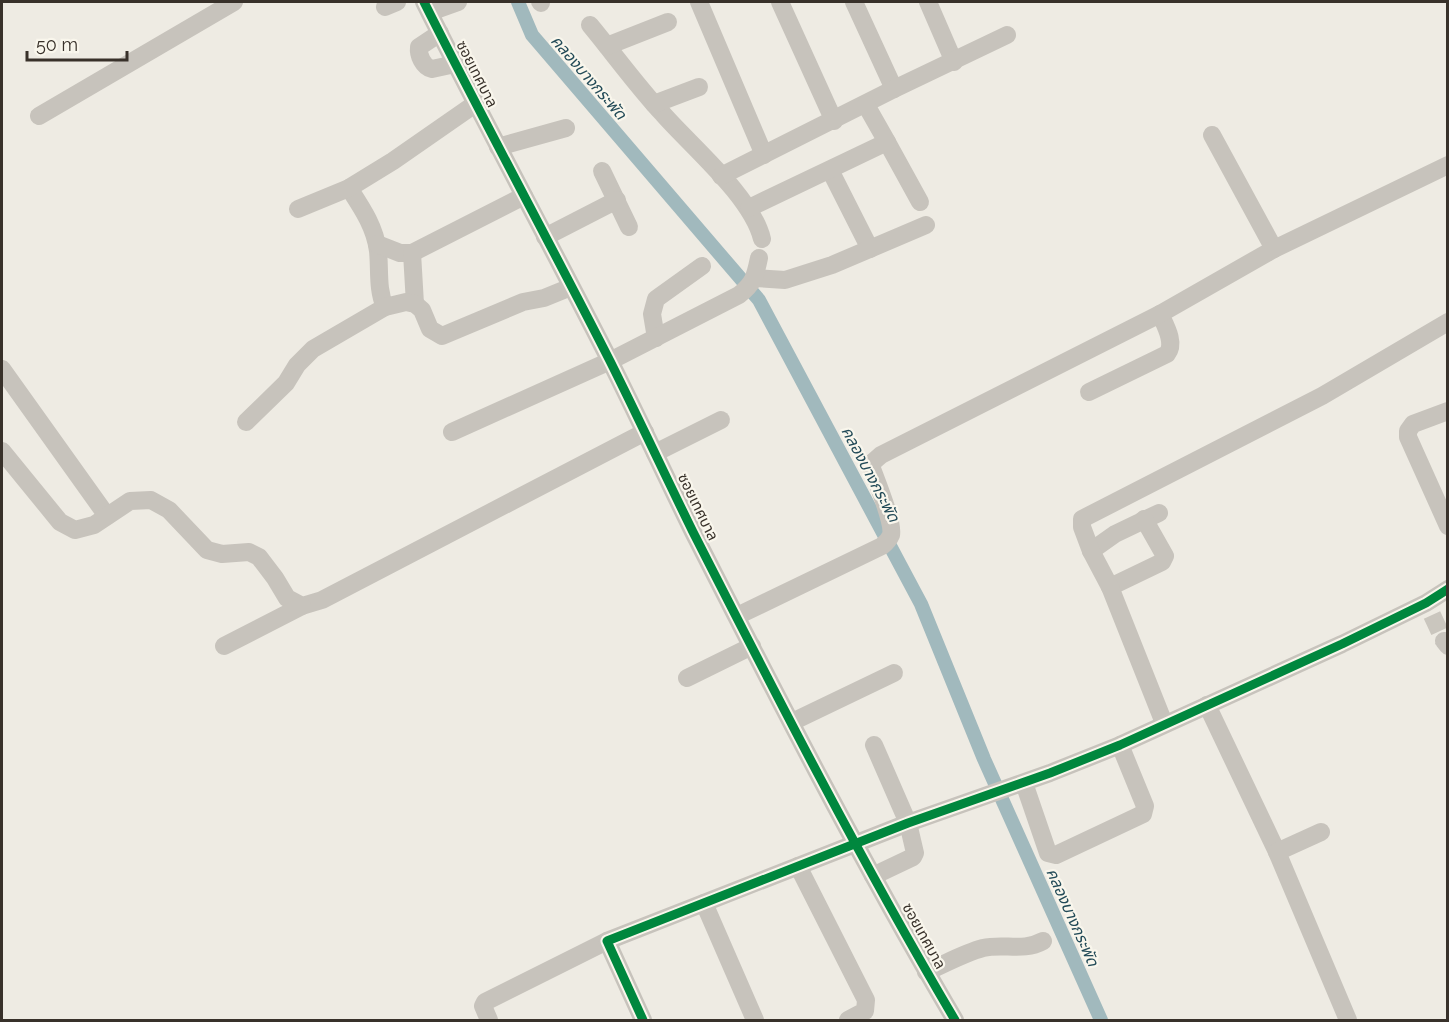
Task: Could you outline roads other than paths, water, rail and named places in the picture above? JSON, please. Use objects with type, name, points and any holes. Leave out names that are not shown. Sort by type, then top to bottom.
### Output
[{"type":"street","points":[[39,116],[234,2]]},
{"type":"street","points":[[427,7],[458,2]]},
{"type":"street","points":[[699,2],[764,155]]},
{"type":"street","points":[[780,2],[834,121]]},
{"type":"street","points":[[855,2],[894,89]]},
{"type":"street","points":[[928,2],[954,62]]},
{"type":"street","name":"ซอยเทศบาล","points":[[427,7],[475,104],[610,361],[752,646],[873,876],[955,1020]]},
{"type":"street","points":[[607,46],[668,22]]},
{"type":"street","points":[[590,25],[654,104],[749,208],[760,228],[762,239]]},
{"type":"street","points":[[440,33],[419,47],[418,52],[424,64],[432,69],[456,64]]},
{"type":"street","points":[[721,176],[894,89],[1008,35]]},
{"type":"street","points":[[654,104],[699,87]]},
{"type":"street","points":[[298,209],[349,188],[393,161],[475,104]]},
{"type":"street","points":[[866,105],[920,202]]},
{"type":"street","points":[[498,147],[566,128]]},
{"type":"street","points":[[1212,135],[1274,249]]},
{"type":"street","points":[[749,208],[887,142]]},
{"type":"street","points":[[737,616],[886,541],[891,524],[872,466],[881,455],[1160,314],[1274,249],[1448,165]]},
{"type":"street","points":[[602,171],[629,227]]},
{"type":"street","points":[[830,171],[870,249]]},
{"type":"street","points":[[349,188],[369,220],[377,244],[380,286],[385,307]]},
{"type":"street","points":[[377,244],[400,253],[412,253],[524,196]]},
{"type":"street","points":[[545,237],[617,200]]},
{"type":"street","points":[[452,432],[610,361],[749,286],[785,280],[832,265],[926,225]]},
{"type":"street","points":[[412,253],[415,304]]},
{"type":"street","points":[[749,286],[759,258]]},
{"type":"street","points":[[656,338],[652,314],[656,299],[702,266]]},
{"type":"street","points":[[246,422],[286,383],[297,365],[313,349],[385,307],[406,302],[415,304],[422,310],[430,329],[442,336],[523,302],[571,287]]},
{"type":"street","points":[[1089,392],[1167,354],[1171,343],[1160,314]]},
{"type":"street","points":[[1164,723],[1110,587],[1091,551],[1081,522],[1088,515],[1322,396],[1448,322]]},
{"type":"street","points":[[2,369],[107,516]]},
{"type":"street","points":[[1448,411],[1413,424],[1408,431],[1408,437],[1448,526]]},
{"type":"street","points":[[655,453],[721,420]]},
{"type":"street","points":[[224,646],[302,606],[322,600],[645,432]]},
{"type":"street","points":[[2,451],[60,522],[75,530],[94,525],[130,501],[151,500],[169,510],[207,550],[222,554],[249,552],[259,557],[276,578],[287,598],[302,606]]},
{"type":"street","points":[[1091,551],[1115,534],[1151,516],[1165,556],[1162,562],[1110,587]]},
{"type":"street","points":[[489,1020],[483,1006],[485,1002],[607,941],[908,823],[1024,783],[1120,745],[1164,723],[1342,644],[1429,609],[1448,589]]},
{"type":"street","points":[[687,678],[752,646]]},
{"type":"street","points":[[792,722],[894,674]]},
{"type":"street","points":[[1207,705],[1277,852],[1348,1020]]},
{"type":"street","points":[[873,876],[914,856],[908,823],[874,745]]},
{"type":"street","points":[[1024,783],[1048,854],[1056,855],[1145,812],[1145,806],[1120,745]]},
{"type":"street","points":[[1277,852],[1321,832]]},
{"type":"street","points":[[798,866],[866,1000],[865,1011],[848,1020]]},
{"type":"street","points":[[704,903],[755,1020]]},
{"type":"street","points":[[607,941],[643,1020]]},
{"type":"street","points":[[926,972],[981,948],[992,946],[1025,948],[1043,941]]},
{"type":"waterway","name":"คลองบางกระพัด","points":[[518,2],[532,35],[759,300],[921,604],[984,759],[1101,1020]]},
{"type":"tunnel","points":[[1432,615],[1444,641]]}]
